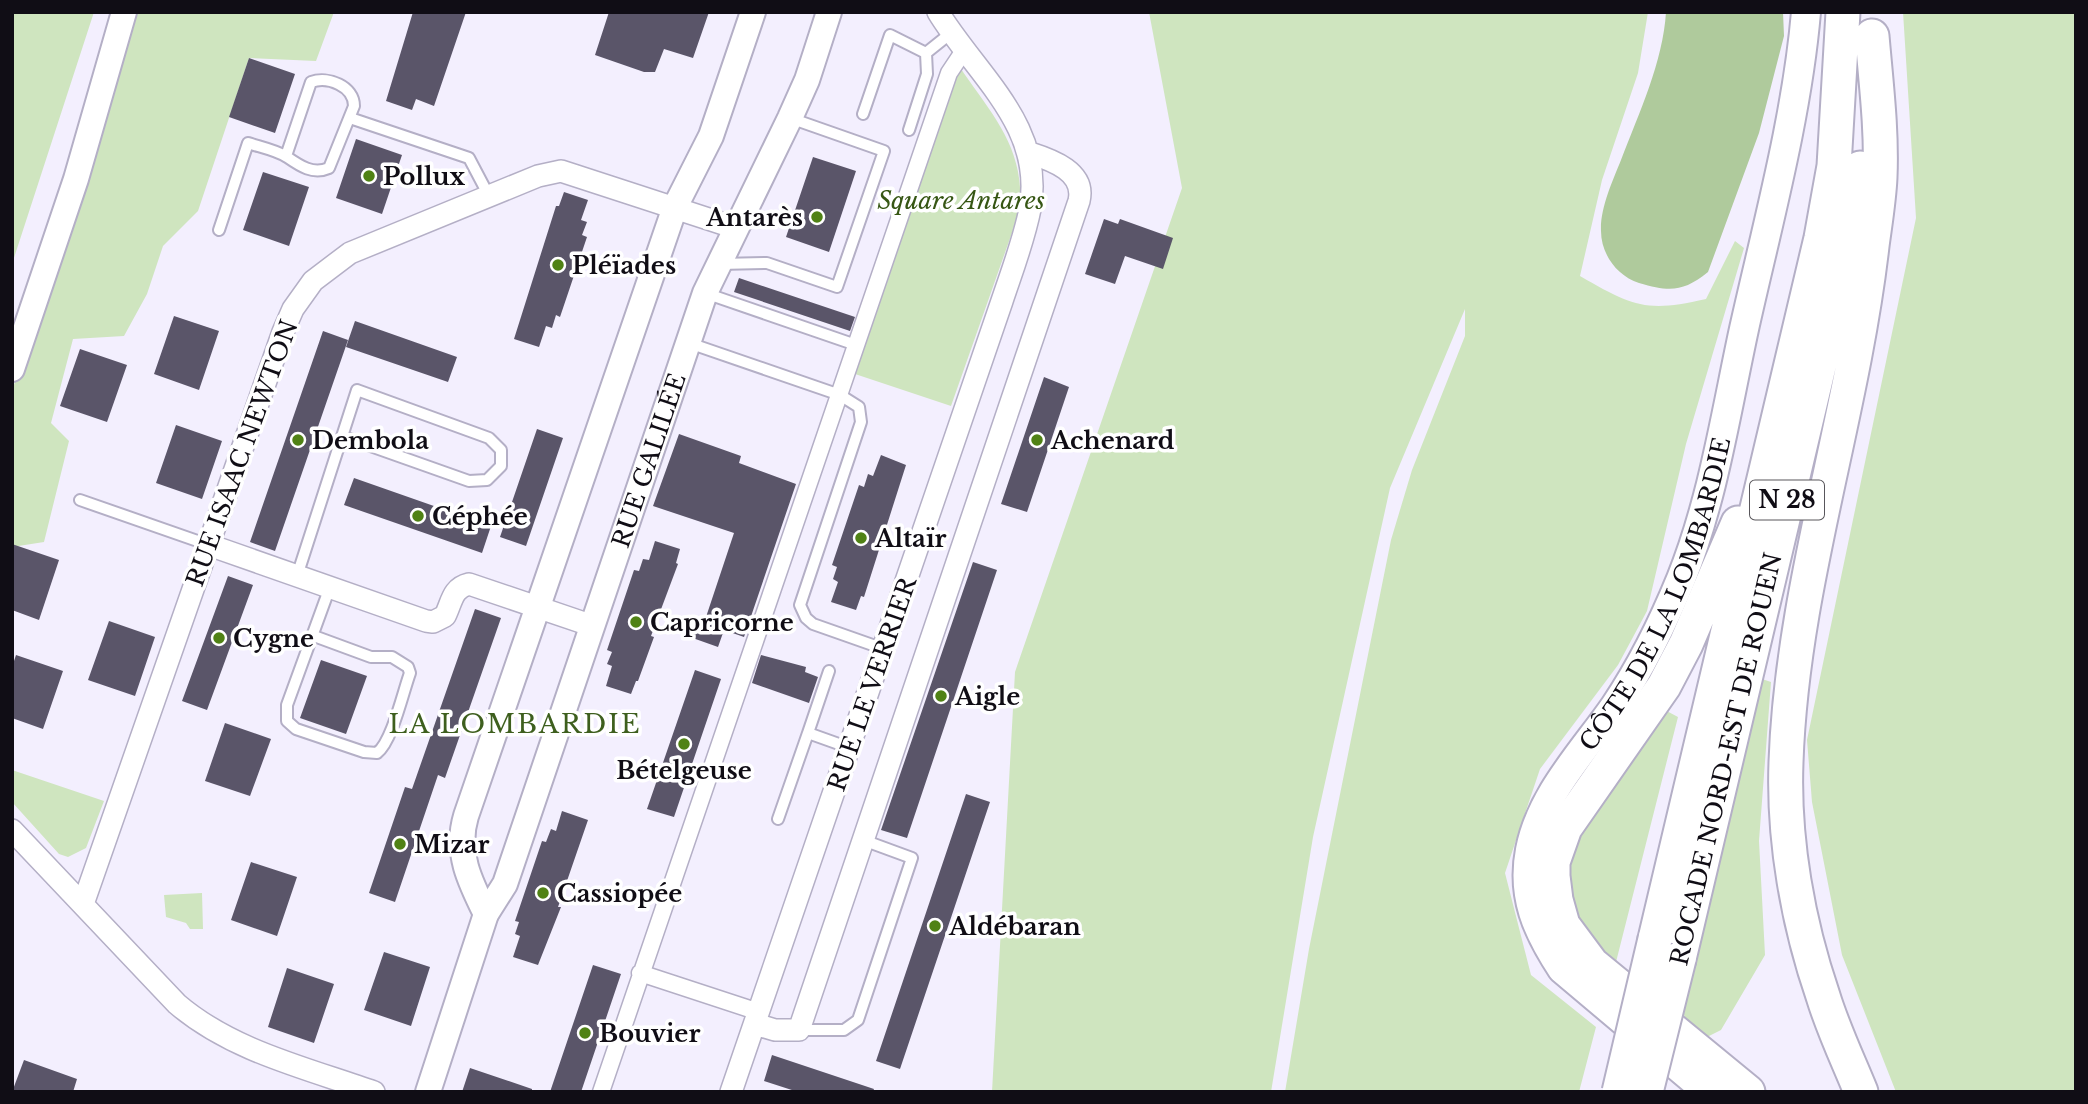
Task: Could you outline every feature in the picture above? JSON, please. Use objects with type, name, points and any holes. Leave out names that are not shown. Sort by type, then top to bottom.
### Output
[{"type":"highway","name":"ROCADE NORD-EST DE ROUEN","points":[[1646,1092],[1667,949],[1775,433],[1810,290],[1834,166],[1843,12]]},
{"type":"highway","name":"ROCADE NORD-EST DE ROUEN","points":[[1619,1092],[1667,949],[1842,269],[1865,138],[1872,24]]},
{"type":"highway","points":[[1861,1092],[1823,996],[1802,917],[1790,844],[1786,764],[1793,671],[1807,579],[1865,307],[1880,177],[1879,107],[1872,24]]},
{"type":"highway","points":[[1748,1092],[1592,964],[1575,945],[1563,925],[1556,900],[1553,862],[1565,828],[1649,711],[1686,645],[1775,433]]},
{"type":"main road","name":"CÔTE DE LA LOMBARDIE","points":[[1707,1092],[1562,969],[1547,946],[1530,907],[1528,872],[1536,828],[1545,808],[1578,755],[1616,705],[1653,641],[1681,579],[1704,510],[1775,189],[1806,12]]},
{"type":"street","points":[[12,369],[76,179],[124,12]]},
{"type":"street","points":[[485,914],[470,881],[461,834],[675,207],[710,135],[753,12]]},
{"type":"street","name":"RUE GALILÉE","points":[[428,1092],[485,914],[505,884],[705,293],[807,80],[830,12]]},
{"type":"street","points":[[640,973],[757,1018],[775,1030],[799,1030],[1079,201],[1079,187],[1070,171],[1030,153],[1017,123],[999,95],[963,52],[938,12]]},
{"type":"street","points":[[601,1092],[949,73],[963,52]]},
{"type":"street","name":"RUE LE VERRIER","points":[[731,1092],[1026,226],[1032,184],[1030,153]]},
{"type":"street","name":"RUE ISAAC NEWTON","points":[[83,904],[283,332],[307,289],[321,274],[350,253],[538,176],[561,171],[736,228]]},
{"type":"street","points":[[209,545],[433,622],[445,616],[459,587],[469,584],[593,626]]},
{"type":"street","points":[[12,830],[196,1021],[232,1042],[374,1092]]},
{"type":"lane","points":[[926,52],[951,33]]},
{"type":"lane","points":[[863,114],[890,35],[926,52]]},
{"type":"lane","points":[[909,130],[927,74],[926,52]]},
{"type":"lane","points":[[219,230],[248,143],[286,156],[299,166],[316,172],[329,168],[350,118],[354,97],[349,90],[323,80],[311,82],[286,156]]},
{"type":"lane","points":[[350,118],[469,158],[489,196]]},
{"type":"lane","points":[[719,264],[767,263],[837,287],[884,152],[790,118]]},
{"type":"lane","points":[[705,293],[856,345]]},
{"type":"lane","points":[[689,343],[840,395],[859,407],[861,422],[800,604],[806,618],[813,624],[884,649]]},
{"type":"lane","points":[[296,576],[357,390],[489,438],[501,450],[501,466],[487,480],[469,481],[342,436]]},
{"type":"lane","points":[[80,500],[209,545]]},
{"type":"lane","points":[[314,636],[371,657],[392,657],[408,667],[410,673],[385,746],[377,753],[352,748],[296,729],[287,722],[288,705],[330,587]]},
{"type":"lane","points":[[778,819],[830,671]]},
{"type":"lane","points":[[808,733],[850,748]]},
{"type":"lane","points":[[799,1030],[844,1030],[853,1026],[866,995],[912,858],[863,840]]},
{"type":"green space","points":[[12,12],[94,12],[12,264]]},
{"type":"green space","points":[[134,12],[334,12],[316,61],[249,58],[198,211],[163,246],[147,294],[124,336],[73,339],[51,423],[69,441],[44,542],[12,547],[12,391]]},
{"type":"green space","points":[[1149,12],[1648,12],[1638,73],[1602,180],[1580,276],[1627,300],[1653,306],[1668,306],[1706,299],[1735,241],[1744,248],[1686,444],[1647,611],[1618,665],[1540,769],[1505,873],[1531,975],[1596,1027],[1579,1092],[1285,1092],[1309,949],[1391,540],[1412,470],[1465,336],[1465,309],[1390,488],[1313,837],[1271,1092],[992,1092],[1015,672],[1182,188]]},
{"type":"green space","points":[[1903,12],[2076,12],[2076,1092],[1896,1092],[1842,955],[1812,802],[1807,740],[1916,218]]},
{"type":"green space","name":"Square Antares","points":[[954,58],[991,111],[1010,146],[1020,186],[1020,210],[951,406],[843,370],[946,61]]},
{"type":"green space","points":[[1759,678],[1771,682],[1759,841],[1765,955],[1721,1030],[1705,1038],[1690,1027],[1678,1003]]},
{"type":"green space","points":[[1661,708],[1678,717],[1616,962],[1595,944],[1573,913],[1568,852]]},
{"type":"green space","points":[[12,770],[104,801],[86,848],[68,857],[59,854],[12,802]]},
{"type":"green space","points":[[202,893],[203,929],[190,929],[186,923],[166,917],[164,895]]},
{"type":"shaded area","points":[[1666,12],[1783,12],[1784,36],[1759,133],[1708,272],[1683,287],[1668,289],[1639,283],[1617,270],[1607,256],[1601,231],[1608,194],[1655,68]]},
{"type":"building","points":[[413,12],[466,12],[434,106],[416,99],[412,110],[386,101]]},
{"type":"building","points":[[609,12],[709,12],[693,58],[664,49],[655,72],[644,72],[595,55]]},
{"type":"building","points":[[249,58],[295,74],[275,133],[229,117]]},
{"type":"building","name":"Pollux","points":[[356,139],[402,155],[382,214],[336,198]]},
{"type":"building","name":"Antarès","points":[[813,157],[856,171],[829,252],[786,237]]},
{"type":"building","points":[[263,172],[309,187],[289,246],[243,230]]},
{"type":"building","name":"Pléïades","points":[[564,192],[588,200],[581,220],[587,222],[582,235],[587,237],[560,317],[556,315],[552,328],[546,326],[539,347],[514,339],[556,206],[559,206]]},
{"type":"building","points":[[1104,219],[1118,224],[1120,219],[1173,238],[1163,269],[1125,256],[1115,284],[1085,274]]},
{"type":"building","points":[[739,278],[855,317],[850,331],[734,292]]},
{"type":"building","points":[[174,316],[219,331],[199,390],[154,374]]},
{"type":"building","points":[[355,321],[457,357],[448,382],[346,347]]},
{"type":"building","name":"Dembola","points":[[323,331],[348,340],[275,551],[250,542]]},
{"type":"building","points":[[80,349],[127,365],[107,422],[60,406]]},
{"type":"building","name":"Achenard","points":[[1044,377],[1069,387],[1027,512],[1001,504]]},
{"type":"building","points":[[176,425],[222,441],[202,499],[156,483]]},
{"type":"building","points":[[537,429],[563,438],[526,546],[500,537]]},
{"type":"building","points":[[679,434],[741,456],[739,463],[796,484],[744,637],[724,630],[718,647],[687,636],[692,619],[704,623],[734,533],[653,506]]},
{"type":"building","name":"Altaïr","points":[[881,455],[906,465],[864,597],[861,596],[856,610],[831,602],[838,582],[833,579],[837,567],[832,565],[859,485],[864,487],[868,474],[873,476]]},
{"type":"building","name":"Céphée","points":[[354,478],[491,526],[482,553],[344,505]]},
{"type":"building","name":"Capricorne","points":[[655,541],[680,549],[676,563],[678,564],[651,636],[654,637],[631,694],[606,686],[612,666],[607,664],[612,652],[607,650],[634,570],[639,571],[643,559],[649,560]]},
{"type":"building","points":[[12,544],[59,560],[39,620],[12,610]]},
{"type":"building","name":"Aigle","points":[[973,562],[997,570],[907,838],[881,830]]},
{"type":"building","name":"Cygne","points":[[228,576],[253,585],[207,710],[182,701]]},
{"type":"building","points":[[475,609],[501,618],[445,778],[438,775],[395,902],[369,893],[405,787],[412,789]]},
{"type":"building","points":[[109,621],[155,637],[135,696],[88,680]]},
{"type":"building","points":[[16,655],[63,671],[43,729],[12,718],[12,667]]},
{"type":"building","points":[[761,655],[806,667],[805,672],[818,677],[809,703],[752,683]]},
{"type":"building","points":[[321,660],[367,676],[346,734],[300,718]]},
{"type":"building","name":"Bételgeuse","points":[[695,670],[721,679],[674,817],[647,809]]},
{"type":"building","points":[[225,723],[271,739],[250,796],[205,781]]},
{"type":"building","name":"Aldébaran","points":[[966,794],[990,802],[900,1069],[876,1061]]},
{"type":"building","name":"Cassiopée","points":[[562,811],[588,820],[558,907],[561,907],[538,965],[513,957],[520,936],[515,934],[519,922],[515,921],[542,841],[546,842],[551,829],[556,831]]},
{"type":"building","points":[[251,862],[297,877],[277,936],[231,920]]},
{"type":"building","points":[[384,952],[430,967],[411,1026],[364,1010]]},
{"type":"building","name":"Bouvier","points":[[593,965],[621,974],[581,1092],[550,1092]]},
{"type":"building","points":[[287,968],[334,984],[314,1043],[268,1027]]},
{"type":"building","points":[[772,1055],[874,1089],[873,1092],[798,1092],[764,1081]]},
{"type":"building","points":[[24,1060],[77,1079],[73,1092],[12,1092]]},
{"type":"building","points":[[470,1068],[532,1089],[532,1092],[462,1092]]},
{"type":"place","name":"Pollux","points":[[369,176]]},
{"type":"place","name":"Antarès","points":[[817,217]]},
{"type":"place","name":"Pléïades","points":[[558,265]]},
{"type":"place","name":"Dembola","points":[[298,440]]},
{"type":"place","name":"Achenard","points":[[1037,440]]},
{"type":"place","name":"Céphée","points":[[418,516]]},
{"type":"place","name":"Altaïr","points":[[861,538]]},
{"type":"place","name":"Capricorne","points":[[636,622]]},
{"type":"place","name":"Cygne","points":[[219,638]]},
{"type":"place","name":"Aigle","points":[[941,696]]},
{"type":"place","name":"Bételgeuse","points":[[684,744]]},
{"type":"place","name":"Mizar","points":[[400,844]]},
{"type":"place","name":"Cassiopée","points":[[543,893]]},
{"type":"place","name":"Aldébaran","points":[[935,926]]},
{"type":"place","name":"Bouvier","points":[[585,1033]]},
{"type":"district","name":"LA LOMBARDIE","points":[[515,724]]}]
